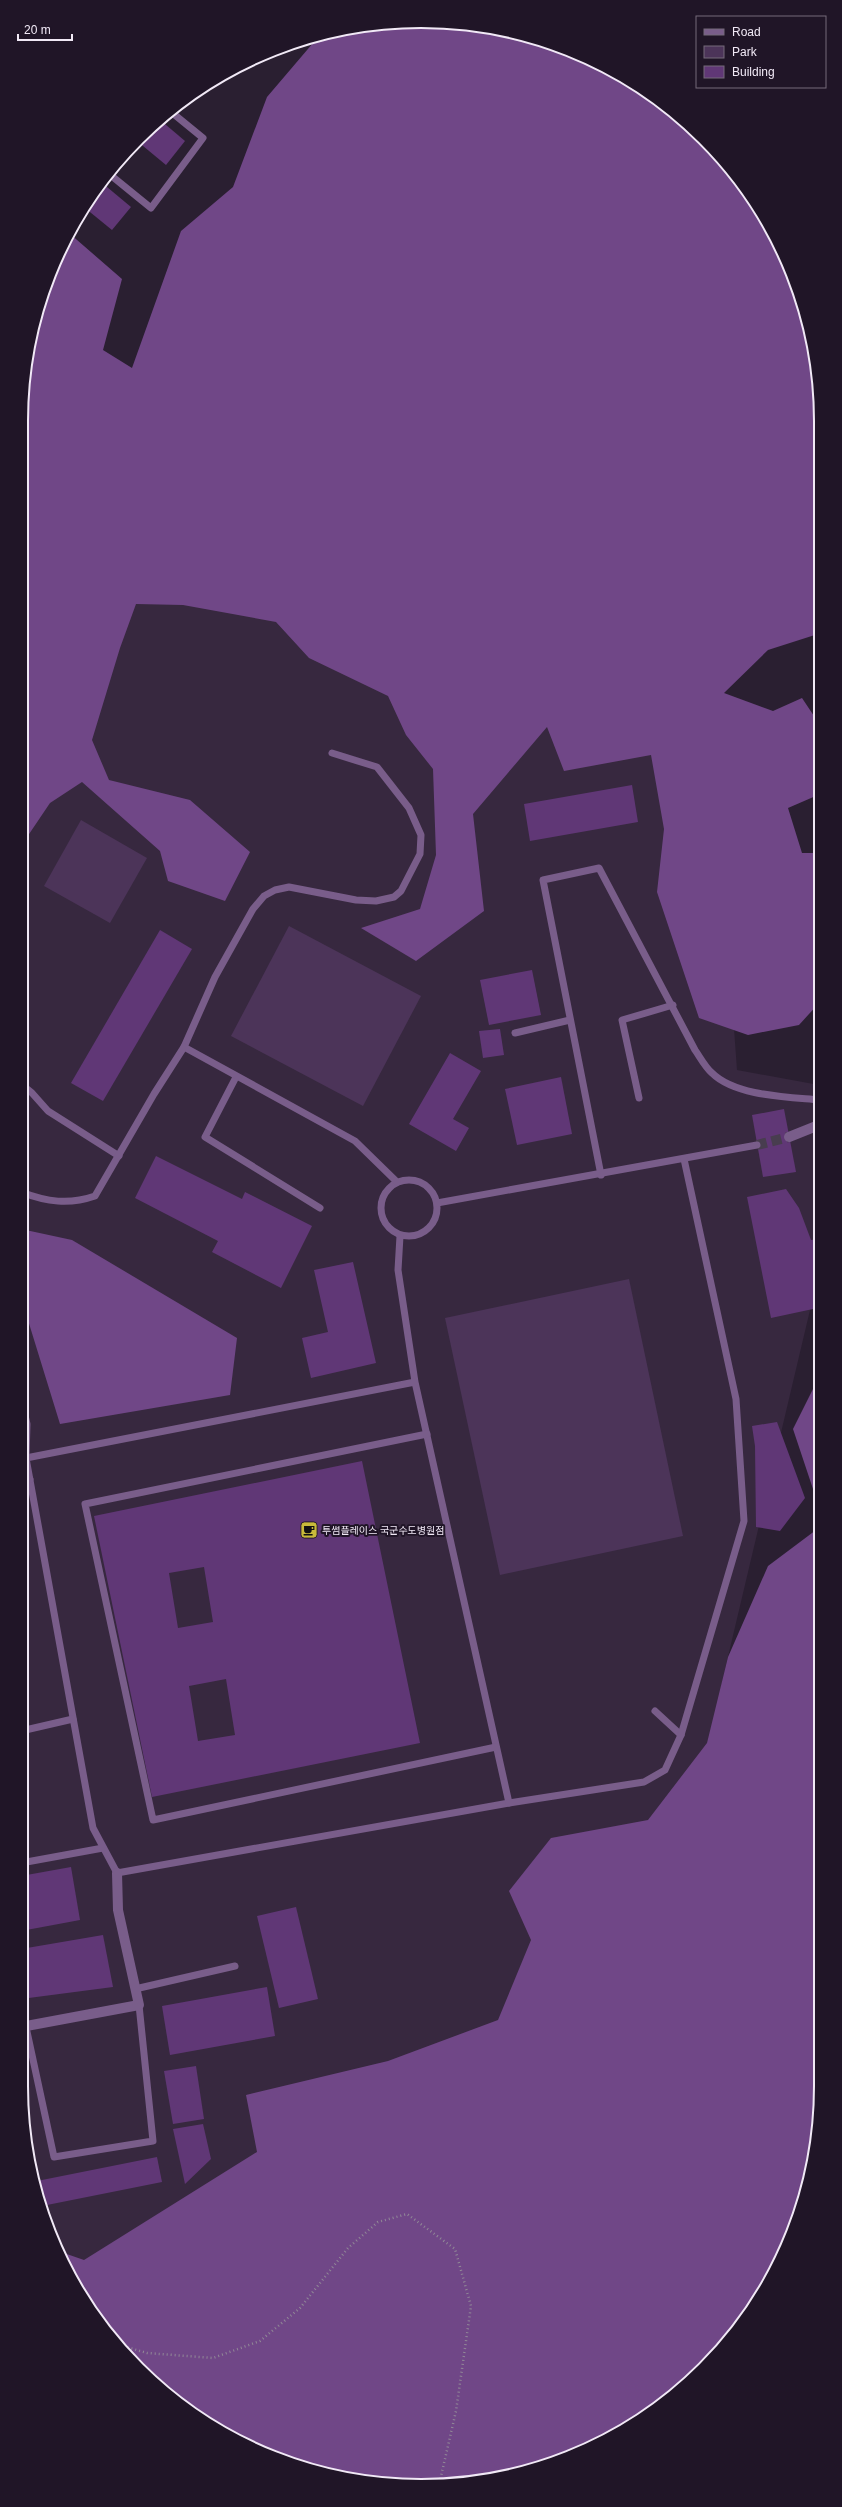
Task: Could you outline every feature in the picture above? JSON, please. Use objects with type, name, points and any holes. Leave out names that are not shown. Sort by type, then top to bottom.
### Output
[{"type":"street","points":[[789,1137],[814,1127]]},
{"type":"street","points":[[28,2026],[138,2005],[118,1910],[117,1873]]},
{"type":"lane","points":[[113,177],[151,208],[203,138],[175,115]]},
{"type":"lane","points":[[28,1194],[58,1203],[80,1201],[95,1196],[154,1094],[184,1047],[215,977],[253,909],[264,896],[275,890],[289,887],[329,897],[376,901],[394,897],[408,879],[420,854],[421,834],[409,808],[377,767],[332,753]]},
{"type":"lane","points":[[601,1174],[543,880],[599,868],[673,1005],[695,1050],[712,1073],[730,1085],[753,1092],[814,1099]]},
{"type":"lane","points":[[639,1098],[622,1020],[673,1005]]},
{"type":"lane","points":[[515,1033],[570,1020]]},
{"type":"lane","points":[[184,1047],[355,1141],[397,1182]]},
{"type":"lane","points":[[236,1076],[205,1137],[320,1208]]},
{"type":"lane","points":[[28,1090],[48,1111],[119,1156]]},
{"type":"lane","points":[[437,1203],[757,1145]]},
{"type":"lane","points":[[28,1468],[93,1828],[117,1873],[509,1803],[644,1782],[665,1770],[681,1735],[744,1521],[736,1399],[684,1159]]},
{"type":"lane","points":[[409,1180],[419,1182],[430,1189],[437,1203],[437,1213],[428,1229],[420,1235],[400,1236],[385,1224],[380,1208],[382,1198],[389,1188],[397,1182],[409,1180]]},
{"type":"lane","points":[[400,1236],[398,1270],[415,1382],[509,1803]]},
{"type":"lane","points":[[28,1458],[415,1382]]},
{"type":"lane","points":[[427,1434],[85,1504],[153,1820],[496,1747]]},
{"type":"lane","points":[[655,1711],[681,1735]]},
{"type":"lane","points":[[28,1729],[73,1719]]},
{"type":"lane","points":[[28,1862],[104,1848]]},
{"type":"lane","points":[[135,1989],[235,1966]]},
{"type":"lane","points":[[28,2044],[54,2157],[153,2141],[138,2005]]},
{"type":"path","points":[[128,2348],[147,2353],[213,2358],[260,2341],[300,2308],[348,2248],[378,2222],[407,2214],[456,2249],[471,2306],[456,2411],[441,2478]]},
{"type":"shaded area","points":[[421,28],[472,31],[523,41],[571,58],[595,69],[618,81],[660,109],[699,143],[716,162],[748,203],[761,225],[784,271],[793,295],[801,319],[811,370],[814,421],[814,635],[768,650],[724,693],[773,711],[802,698],[814,716],[814,797],[788,808],[802,853],[814,853],[814,1008],[799,1025],[748,1035],[699,1018],[657,892],[664,829],[651,755],[564,771],[547,727],[473,814],[484,911],[416,961],[361,928],[420,909],[436,855],[433,769],[406,735],[388,696],[309,658],[276,622],[183,605],[136,604],[120,648],[92,740],[109,780],[190,800],[250,852],[225,901],[168,881],[160,851],[82,782],[50,803],[28,836],[28,421],[31,370],[41,319],[58,271],[74,237],[122,279],[103,350],[132,368],[181,231],[233,187],[267,97],[313,43],[319,41],[370,31]]},
{"type":"shaded area","points":[[514,355],[729,959],[737,1070],[814,1084],[814,1293],[722,1682],[716,1729],[571,2000],[94,2304],[69,2260],[49,2212],[41,2188],[36,2163],[31,2137],[29,2112],[28,611]]},
{"type":"shaded area","points":[[28,1231],[72,1240],[237,1338],[230,1395],[60,1424],[28,1320]]},
{"type":"shaded area","points":[[814,1387],[814,1492],[793,1429]]},
{"type":"shaded area","points":[[814,1532],[814,2086],[811,2137],[801,2188],[784,2236],[773,2260],[748,2304],[733,2325],[699,2364],[660,2398],[639,2413],[618,2426],[571,2449],[523,2466],[498,2471],[472,2476],[421,2479],[370,2476],[344,2471],[319,2466],[271,2449],[224,2426],[203,2413],[162,2381],[143,2364],[126,2345],[94,2304],[66,2254],[84,2260],[257,2152],[246,2095],[388,2061],[498,2020],[531,1940],[509,1891],[551,1838],[648,1820],[707,1743],[728,1657],[768,1566]]},
{"type":"green space","points":[[81,820],[147,858],[110,923],[44,886]]},
{"type":"green space","points":[[289,926],[421,996],[363,1106],[231,1036]]},
{"type":"green space","points":[[629,1279],[683,1536],[500,1575],[445,1318]]},
{"type":"building","points":[[165,124],[185,141],[166,165],[141,145]]},
{"type":"building","points":[[106,186],[131,207],[112,230],[89,211]]},
{"type":"building","points":[[632,785],[638,822],[530,841],[524,804]]},
{"type":"building","points":[[160,930],[192,949],[103,1101],[71,1083]]},
{"type":"building","points":[[532,970],[541,1015],[489,1025],[480,980]]},
{"type":"building","points":[[500,1029],[504,1055],[483,1058],[479,1031]]},
{"type":"building","points":[[450,1053],[481,1071],[453,1119],[469,1128],[456,1151],[409,1124]]},
{"type":"building","points":[[561,1077],[572,1134],[517,1145],[505,1089]]},
{"type":"building","points":[[784,1109],[796,1172],[763,1177],[752,1115]]},
{"type":"building","points":[[156,1156],[242,1199],[245,1192],[312,1226],[281,1288],[212,1252],[218,1241],[135,1198]]},
{"type":"building","points":[[786,1189],[799,1208],[811,1240],[814,1240],[813,1309],[771,1318],[747,1197]]},
{"type":"building","points":[[353,1262],[376,1363],[311,1378],[302,1338],[328,1332],[314,1270]]},
{"type":"building","points":[[777,1422],[805,1498],[780,1531],[756,1527],[755,1446],[752,1426]]},
{"type":"building","points":[[362,1461],[420,1743],[152,1797],[94,1516]],"holes":[[[204,1567],[213,1622],[178,1628],[169,1573]],[[226,1679],[235,1735],[198,1741],[189,1686]]]},
{"type":"building","points":[[71,1867],[80,1920],[28,1930],[28,1875]]},
{"type":"building","points":[[296,1907],[318,1999],[279,2008],[257,1916]]},
{"type":"building","points":[[103,1935],[113,1987],[28,1998],[28,1948]]},
{"type":"building","points":[[267,1987],[275,2036],[170,2055],[162,2006]]},
{"type":"building","points":[[196,2066],[204,2119],[173,2124],[164,2071]]},
{"type":"building","points":[[203,2124],[211,2159],[185,2184],[173,2129]]},
{"type":"building","points":[[157,2157],[162,2182],[47,2205],[40,2180]]},
{"type":"tunnel","points":[[757,1145],[789,1137]]},
{"type":"place","name":"투썸플레이스 국군수도병원점","points":[[309,1530]]}]
